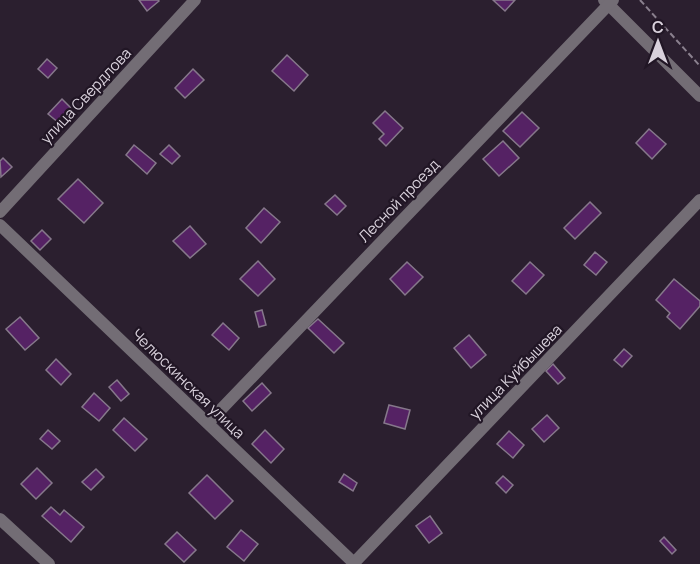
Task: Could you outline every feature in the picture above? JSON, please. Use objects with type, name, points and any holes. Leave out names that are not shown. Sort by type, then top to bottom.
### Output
[{"type":"street","name":"улица Свердлова","points":[[0,212],[195,0]]},
{"type":"street","points":[[608,1],[700,96]]},
{"type":"street","name":"Лесной проезд","points":[[208,423],[608,1]]},
{"type":"street","name":"улица Куйбышева","points":[[354,564],[700,200]]},
{"type":"street","name":"Челюскинская улица","points":[[0,225],[354,564]]},
{"type":"street","points":[[0,519],[49,564]]},
{"type":"path","points":[[640,0],[700,66]]},
{"type":"building","points":[[139,0],[158,0],[159,1],[147,11]]},
{"type":"building","points":[[493,0],[515,0],[505,11]]},
{"type":"building","points":[[287,55],[308,75],[294,91],[272,71]]},
{"type":"building","points":[[47,59],[57,68],[48,78],[38,69]]},
{"type":"building","points":[[193,69],[204,80],[185,98],[175,88]]},
{"type":"building","points":[[62,99],[72,109],[59,123],[48,114]]},
{"type":"building","points":[[385,111],[403,128],[386,146],[379,139],[384,134],[373,123]]},
{"type":"building","points":[[522,112],[539,128],[520,147],[503,131]]},
{"type":"building","points":[[649,129],[666,144],[652,159],[636,143]]},
{"type":"building","points":[[503,141],[519,158],[499,176],[483,159]]},
{"type":"building","points":[[134,145],[156,163],[147,174],[126,155]]},
{"type":"building","points":[[169,145],[180,156],[172,164],[160,154]]},
{"type":"building","points":[[3,158],[12,167],[1,177],[0,161]]},
{"type":"building","points":[[78,179],[103,203],[84,223],[58,199]]},
{"type":"building","points":[[335,195],[346,206],[337,215],[325,204]]},
{"type":"building","points":[[590,202],[601,213],[575,239],[564,228]]},
{"type":"building","points":[[264,208],[280,222],[261,243],[246,228]]},
{"type":"building","points":[[190,226],[206,244],[190,258],[173,241]]},
{"type":"building","points":[[42,230],[51,239],[40,250],[31,241]]},
{"type":"building","points":[[595,252],[607,262],[596,275],[584,265]]},
{"type":"building","points":[[258,261],[275,279],[258,296],[240,279]]},
{"type":"building","points":[[407,262],[423,277],[405,295],[390,279]]},
{"type":"building","points":[[530,262],[544,275],[526,294],[512,281]]},
{"type":"building","points":[[674,279],[700,301],[700,306],[680,329],[667,317],[670,313],[656,300]]},
{"type":"building","points":[[262,310],[266,325],[259,327],[255,312]]},
{"type":"building","points":[[20,317],[39,338],[25,350],[6,329]]},
{"type":"building","points":[[318,319],[344,343],[334,353],[308,328]]},
{"type":"building","points":[[223,323],[239,338],[229,350],[212,335]]},
{"type":"building","points":[[469,335],[486,355],[471,368],[454,348]]},
{"type":"building","points":[[624,349],[632,356],[622,367],[614,360]]},
{"type":"building","points":[[56,359],[71,374],[61,385],[46,370]]},
{"type":"building","points":[[553,364],[565,378],[558,384],[546,371]]},
{"type":"building","points":[[117,380],[129,394],[121,401],[109,387]]},
{"type":"building","points":[[262,383],[271,393],[252,411],[243,401]]},
{"type":"building","points":[[94,393],[110,408],[99,421],[82,407]]},
{"type":"building","points":[[389,405],[410,410],[405,429],[384,423]]},
{"type":"building","points":[[547,415],[559,428],[544,442],[532,429]]},
{"type":"building","points":[[124,418],[147,439],[135,451],[113,430]]},
{"type":"building","points":[[48,430],[60,441],[52,449],[40,439]]},
{"type":"building","points":[[265,430],[284,449],[271,463],[252,444]]},
{"type":"building","points":[[509,431],[524,445],[513,458],[497,444]]},
{"type":"building","points":[[37,468],[52,483],[36,499],[21,484]]},
{"type":"building","points":[[96,469],[104,477],[91,490],[82,482]]},
{"type":"building","points":[[344,474],[357,483],[353,491],[339,482]]},
{"type":"building","points":[[207,475],[233,501],[215,519],[189,493]]},
{"type":"building","points":[[503,476],[513,485],[506,493],[496,483]]},
{"type":"building","points":[[51,507],[60,515],[64,510],[84,527],[71,542],[42,516]]},
{"type":"building","points":[[430,516],[442,533],[429,543],[416,526]]},
{"type":"building","points":[[241,530],[258,544],[244,561],[227,547]]},
{"type":"building","points":[[177,532],[196,550],[184,562],[165,544]]},
{"type":"building","points":[[664,537],[676,550],[672,554],[660,541]]}]
